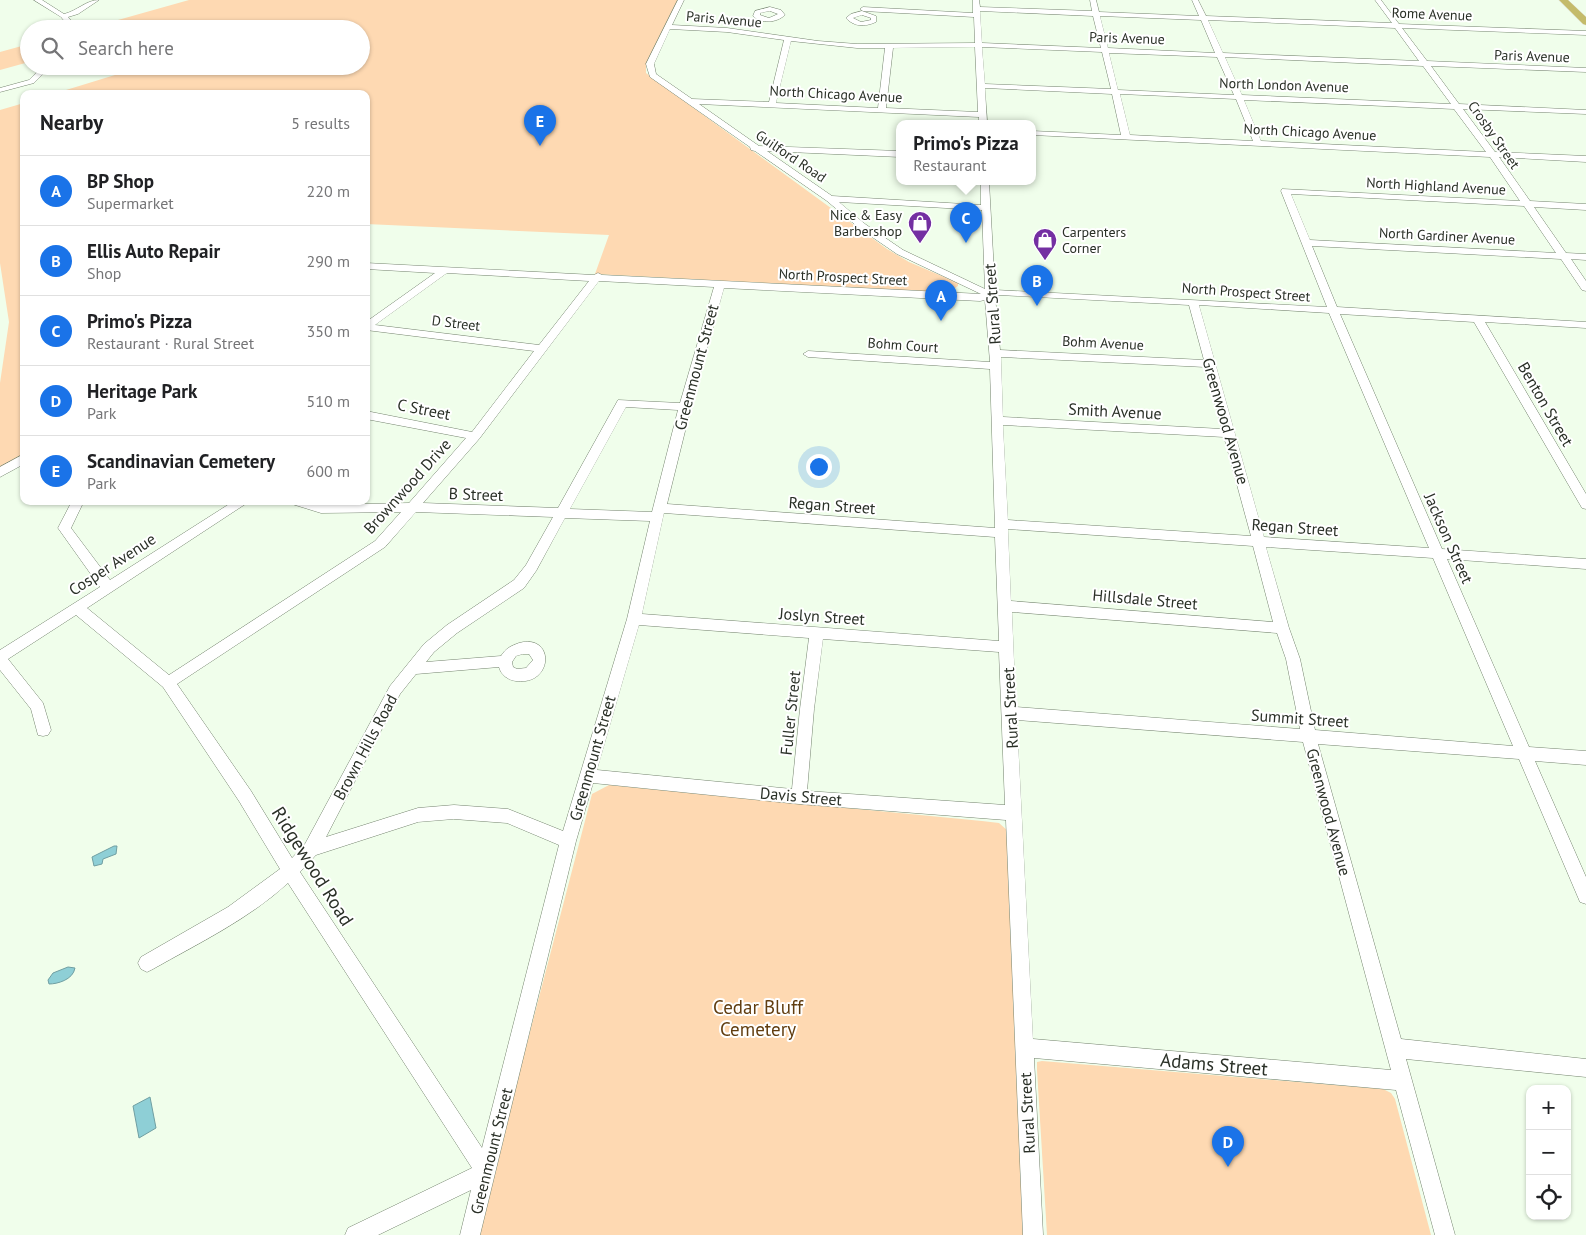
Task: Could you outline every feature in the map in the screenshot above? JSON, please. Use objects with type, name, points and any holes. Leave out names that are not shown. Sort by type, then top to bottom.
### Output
[{"type":"main road","points":[[1563,0],[1582,15],[1586,22]]},
{"type":"street","points":[[37,0],[67,20]]},
{"type":"street","points":[[63,16],[84,9],[96,0]]},
{"type":"street","name":"Guilford Road","points":[[681,0],[650,64],[650,70],[653,75],[754,148],[830,199],[862,226],[900,252],[990,295]]},
{"type":"street","points":[[770,9],[773,0]]},
{"type":"street","points":[[862,11],[864,0]]},
{"type":"street","points":[[976,0],[983,120]]},
{"type":"street","points":[[1093,0],[1126,136]]},
{"type":"street","points":[[1195,0],[1221,54],[1258,143]]},
{"type":"street","name":"Crosby Street","points":[[1378,0],[1492,154],[1586,288]]},
{"type":"street","points":[[770,9],[779,11],[782,15],[778,18],[766,20],[758,17],[756,14],[770,9]]},
{"type":"street","points":[[862,11],[875,19],[859,35],[849,18],[862,11]]},
{"type":"street","name":"Rome Avenue","points":[[862,11],[1096,14],[1586,33]]},
{"type":"street","points":[[761,34],[766,20]]},
{"type":"street","name":"Paris Avenue","points":[[668,27],[761,34],[788,39],[859,35],[889,47],[978,45],[1586,70]]},
{"type":"street","points":[[772,104],[788,39]]},
{"type":"street","points":[[882,110],[889,47]]},
{"type":"street","points":[[0,90],[29,84],[41,75]]},
{"type":"street","name":"North London Avenue","points":[[981,86],[1586,112]]},
{"type":"street","name":"North Chicago Avenue","points":[[689,101],[982,115]]},
{"type":"street","name":"North Chicago Avenue","points":[[1036,133],[1586,159]]},
{"type":"street","points":[[754,148],[896,154]]},
{"type":"street","name":"Rural Street","points":[[985,185],[990,295],[999,420],[1006,647],[1033,1235]]},
{"type":"street","name":"North Highland Avenue","points":[[1285,192],[1586,207]]},
{"type":"street","name":"Jackson Street","points":[[1285,192],[1351,354],[1586,896]]},
{"type":"street","points":[[830,199],[986,208]]},
{"type":"street","name":"North Gardiner Avenue","points":[[1306,243],[1586,257]]},
{"type":"street","name":"North Prospect Street","points":[[370,266],[598,276],[971,297],[998,292],[1586,325]]},
{"type":"street","points":[[370,324],[445,270]]},
{"type":"street","name":"Brownwood Drive","points":[[168,683],[380,544],[475,436],[598,276]]},
{"type":"street","name":"Greenmount Street","points":[[470,1235],[568,841],[634,619],[685,407],[720,284]]},
{"type":"street","name":"Greenwood Avenue","points":[[1193,302],[1260,541],[1282,628],[1293,659],[1309,737],[1445,1235]]},
{"type":"street","name":"Benton Street","points":[[1478,319],[1586,505]]},
{"type":"street","name":"D Street","points":[[370,328],[542,349]]},
{"type":"street","name":"Bohm Court","points":[[808,354],[996,359]]},
{"type":"street","name":"Bohm Avenue","points":[[996,359],[1210,364]]},
{"type":"street","name":"Brown Hills Road","points":[[147,964],[255,901],[311,849],[395,690],[429,648],[452,629],[519,584],[531,568],[622,403],[685,407]]},
{"type":"street","name":"C Street","points":[[370,416],[475,436]]},
{"type":"street","name":"Smith Avenue","points":[[999,420],[1230,433]]},
{"type":"street","points":[[0,473],[20,460]]},
{"type":"street","points":[[76,505],[64,528],[108,588]]},
{"type":"street","name":"Cosper Avenue","points":[[0,659],[238,505]]},
{"type":"street","name":"B Street","points":[[308,505],[321,509],[412,508],[561,513],[658,513]]},
{"type":"street","name":"Regan Street","points":[[658,513],[1260,541],[1586,564]]},
{"type":"street","name":"Hillsdale Street","points":[[1005,606],[1282,628]]},
{"type":"street","name":"Ridgewood Road","points":[[77,608],[168,683],[245,796],[289,870],[486,1172]]},
{"type":"street","name":"Joslyn Street","points":[[634,619],[1006,647]]},
{"type":"street","name":"Fuller Street","points":[[800,796],[807,709],[817,633]]},
{"type":"street","points":[[0,659],[38,706],[43,730]]},
{"type":"street","points":[[412,669],[505,661]]},
{"type":"street","name":"Summit Street","points":[[1010,713],[1586,758]]},
{"type":"street","name":"Davis Street","points":[[588,776],[800,796],[1015,813]]},
{"type":"street","points":[[311,849],[418,815],[454,812],[508,816],[568,841]]},
{"type":"street","name":"Adams Street","points":[[1024,1048],[1404,1081]]},
{"type":"street","points":[[1395,1048],[1586,1068]]},
{"type":"street","points":[[355,1235],[486,1172]]},
{"type":"green space","points":[[189,0],[678,0],[646,65],[646,73],[887,249],[909,262],[958,283],[958,286],[955,288],[955,293],[595,274],[609,235],[370,224],[370,90],[66,90],[115,75],[370,75],[370,20],[118,20]]},
{"type":"green space","points":[[20,46],[20,64],[0,70],[0,52]]},
{"type":"green space","points":[[20,104],[20,460],[0,471],[0,383],[9,322],[0,263],[0,110]]},
{"type":"green space","name":"Cedar Bluff Cemetery","points":[[609,785],[982,821],[999,823],[1008,831],[1009,889],[1026,1235],[477,1235],[592,794]]},
{"type":"green space","points":[[1037,1062],[1383,1089],[1391,1093],[1395,1099],[1431,1235],[1047,1235],[1037,1070]]},
{"type":"water","points":[[117,846],[116,854],[103,859],[102,864],[94,866],[92,857]]},
{"type":"water","points":[[68,967],[75,968],[71,976],[60,982],[49,984],[48,980],[53,973]]},
{"type":"water","points":[[150,1097],[156,1128],[139,1138],[133,1106]]},
{"type":"place","name":"Scandinavian Cemetery","points":[[540,146]]},
{"type":"place","name":"Primo's Pizza","points":[[966,243]]},
{"type":"place","name":"Nice & Easy Barbershop","points":[[920,244]]},
{"type":"place","name":"Carpenters Corner","points":[[1045,261]]},
{"type":"place","name":"Ellis Auto Repair","points":[[1037,306]]},
{"type":"place","name":"BP Shop","points":[[941,321]]},
{"type":"place","name":"Heritage Park","points":[[1228,1167]]}]
